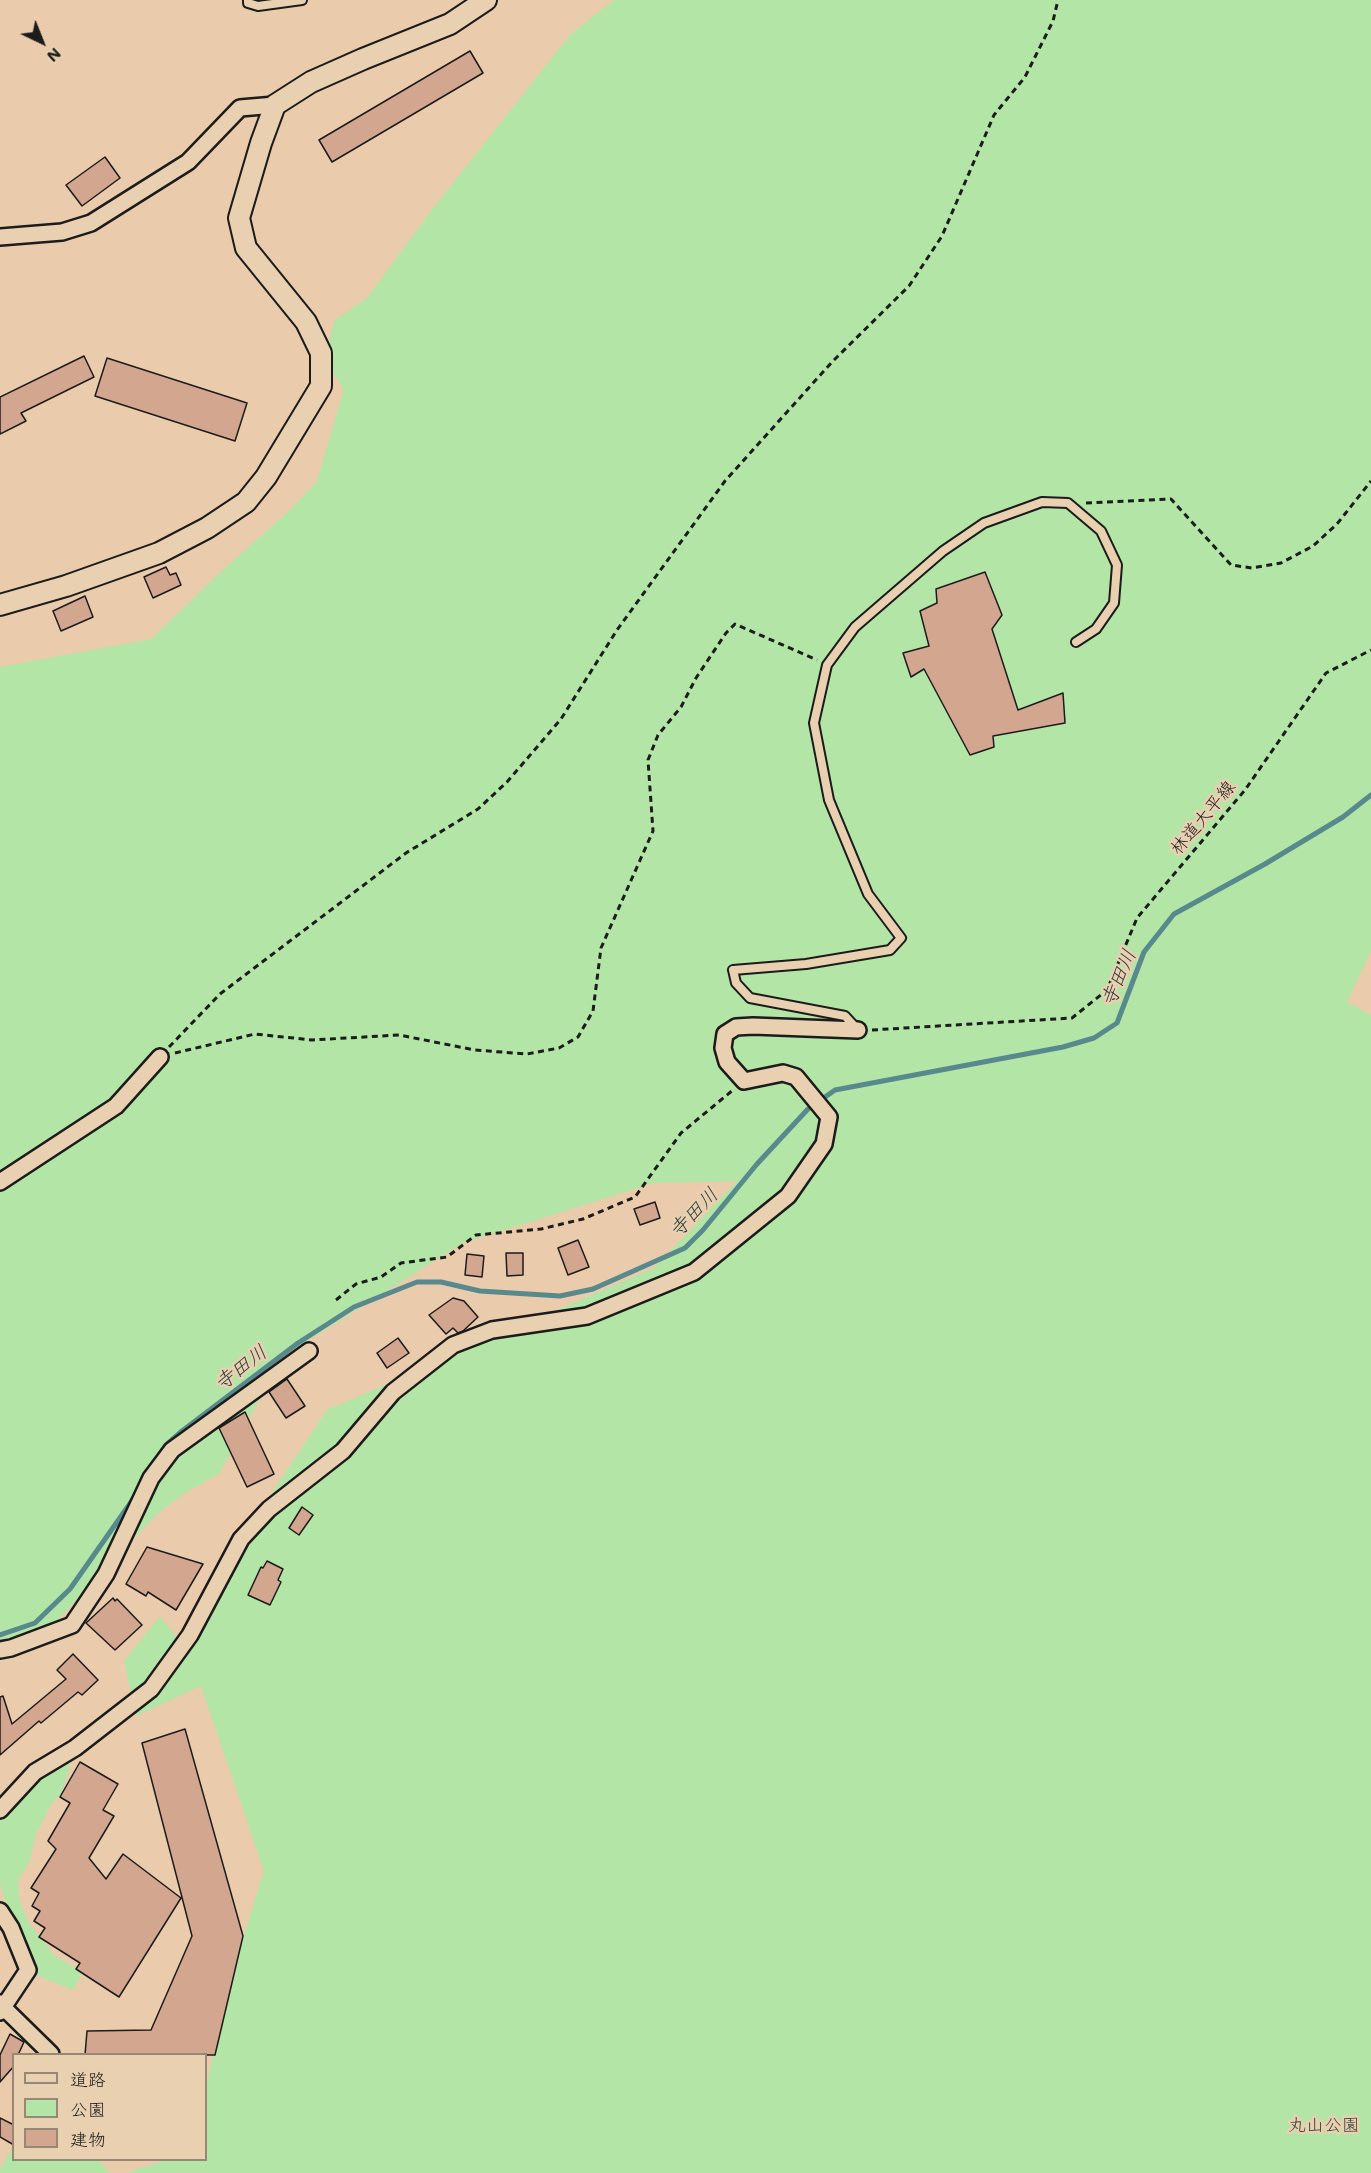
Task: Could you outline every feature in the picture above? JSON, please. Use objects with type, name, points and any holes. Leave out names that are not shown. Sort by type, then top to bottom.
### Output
[{"type":"street","points":[[0,237],[62,232],[91,223],[188,162],[240,108],[275,105],[311,82],[450,24],[486,0]]},
{"type":"street","points":[[0,605],[66,586],[159,553],[207,528],[246,502],[266,477],[321,386],[321,353],[306,322],[246,248],[238,218],[275,105]]},
{"type":"street","points":[[0,1810],[34,1772],[75,1748],[151,1689],[190,1635],[241,1539],[269,1509],[343,1451],[393,1392],[453,1345],[492,1330],[587,1316],[694,1272],[788,1196],[824,1143],[829,1117],[796,1077],[783,1073],[744,1082],[727,1062],[723,1048],[725,1034],[736,1027],[753,1026],[858,1030]]},
{"type":"street","points":[[0,1182],[116,1106],[160,1056]]},
{"type":"street","points":[[0,1650],[72,1625],[106,1574],[151,1478],[172,1450],[309,1351]]},
{"type":"street","points":[[0,1911],[11,1928],[28,1970],[1,2007],[49,2053]]},
{"type":"lane","points":[[248,0],[248,3],[258,6],[302,0]]},
{"type":"lane","points":[[858,1030],[845,1016],[750,998],[736,982],[733,970],[806,964],[890,950],[902,938],[868,894],[829,800],[814,723],[827,665],[855,627],[943,551],[984,523],[1042,502],[1068,503],[1101,531],[1117,565],[1114,603],[1096,629],[1076,642]]},
{"type":"path","points":[[160,1056],[220,994],[406,853],[478,809],[531,755],[561,719],[617,630],[725,481],[832,362],[909,286],[942,236],[994,115],[1025,77],[1053,21],[1058,0]]},
{"type":"path","points":[[1068,503],[1171,499],[1231,565],[1252,568],[1281,563],[1313,546],[1337,524],[1367,483],[1371,481]]},
{"type":"path","points":[[160,1056],[255,1034],[312,1040],[399,1035],[475,1050],[528,1054],[559,1048],[578,1037],[593,1011],[601,948],[653,831],[648,760],[658,735],[681,707],[696,678],[726,633],[735,624],[827,665]]},
{"type":"path","name":"林道大平線","points":[[858,1030],[1072,1018],[1107,990],[1137,918],[1245,790],[1326,673],[1371,650]]},
{"type":"path","points":[[336,1300],[356,1284],[381,1277],[401,1263],[447,1257],[476,1235],[540,1229],[583,1219],[634,1197],[681,1133],[744,1082]]},
{"type":"green space","name":"丸山公園","points":[[614,0],[1371,0],[1371,951],[1347,1002],[1371,1015],[1371,2173],[127,2173],[162,2161],[207,2161],[207,2082],[228,1986],[264,1871],[201,1686],[136,1716],[124,1661],[160,1616],[184,1647],[241,1539],[327,1410],[654,1268],[737,1181],[654,1183],[463,1243],[283,1356],[219,1474],[185,1493],[157,1514],[56,1622],[0,1647],[0,667],[151,639],[291,509],[317,481],[344,389],[325,360],[334,321],[368,297],[431,211],[570,35]]},
{"type":"green space","points":[[75,1748],[62,1793],[52,1803],[36,1834],[30,1860],[18,1881],[19,1898],[28,1922],[55,1956],[83,1972],[73,1990],[36,1975],[15,1936],[0,1884],[0,1813],[13,1788]]},
{"type":"green space","points":[[12,2149],[12,2161],[99,2161],[110,2173],[0,2173]]},
{"type":"building","points":[[470,51],[483,73],[332,162],[319,140]]},
{"type":"building","points":[[105,157],[120,178],[82,206],[66,185]]},
{"type":"building","points":[[84,356],[94,377],[21,413],[26,421],[0,434],[0,397]]},
{"type":"building","points":[[107,358],[247,403],[235,441],[95,396]]},
{"type":"building","points":[[166,567],[170,575],[176,573],[181,585],[153,598],[144,577]]},
{"type":"building","points":[[985,572],[1002,615],[992,629],[1018,710],[1063,693],[1065,723],[993,736],[994,747],[970,755],[924,669],[911,677],[903,653],[929,646],[920,611],[937,603],[936,589]]},
{"type":"building","points":[[85,596],[93,617],[61,631],[53,611]]},
{"type":"building","points":[[655,1202],[660,1218],[640,1225],[634,1209]]},
{"type":"building","points":[[578,1240],[589,1267],[568,1275],[558,1248]]},
{"type":"building","points":[[506,1253],[523,1253],[523,1275],[507,1276]]},
{"type":"building","points":[[467,1254],[484,1256],[482,1277],[465,1275]]},
{"type":"building","points":[[453,1298],[464,1301],[478,1317],[463,1331],[458,1333],[453,1328],[446,1334],[429,1315]]},
{"type":"building","points":[[398,1338],[409,1353],[387,1368],[377,1353]]},
{"type":"building","points":[[287,1379],[305,1406],[286,1418],[269,1392]]},
{"type":"building","points":[[245,1412],[274,1474],[247,1487],[219,1428]]},
{"type":"building","points":[[302,1507],[313,1515],[299,1535],[289,1528]]},
{"type":"building","points":[[147,1547],[203,1564],[176,1610],[148,1592],[146,1596],[126,1584]]},
{"type":"building","points":[[267,1561],[283,1569],[278,1580],[281,1582],[270,1605],[248,1595],[261,1567],[263,1568]]},
{"type":"building","points":[[113,1598],[115,1601],[117,1599],[142,1625],[115,1650],[86,1623]]},
{"type":"building","points":[[73,1654],[98,1680],[82,1695],[78,1692],[41,1723],[39,1721],[0,1755],[0,1697],[3,1696],[12,1724],[66,1679],[57,1670]]},
{"type":"building","points":[[185,1729],[243,1936],[215,2055],[207,2055],[207,2053],[85,2053],[87,2031],[151,2030],[192,1936],[142,1743]]},
{"type":"building","points":[[80,1762],[118,1784],[103,1810],[114,1816],[89,1858],[106,1879],[123,1854],[181,1898],[119,1997],[76,1969],[80,1963],[39,1937],[45,1928],[34,1921],[40,1911],[32,1906],[39,1893],[31,1888],[56,1849],[48,1841],[70,1803],[60,1797]]},
{"type":"building","points":[[10,2034],[24,2042],[19,2053],[12,2053],[12,2068],[0,2082],[0,2055]]},
{"type":"building","points":[[0,2118],[12,2124],[12,2144],[0,2137]]},
{"type":"waterway","name":"寺田川","points":[[160,1454],[166,1445],[182,1431],[298,1343],[354,1307],[417,1282],[441,1282],[480,1291],[560,1296],[593,1289],[685,1248],[808,1109],[835,1090],[1063,1047],[1094,1038],[1117,1023],[1144,952],[1174,914],[1265,864],[1343,817],[1371,795]]},
{"type":"waterway","name":"寺田川","points":[[0,1635],[35,1623],[70,1589],[136,1495]]}]
